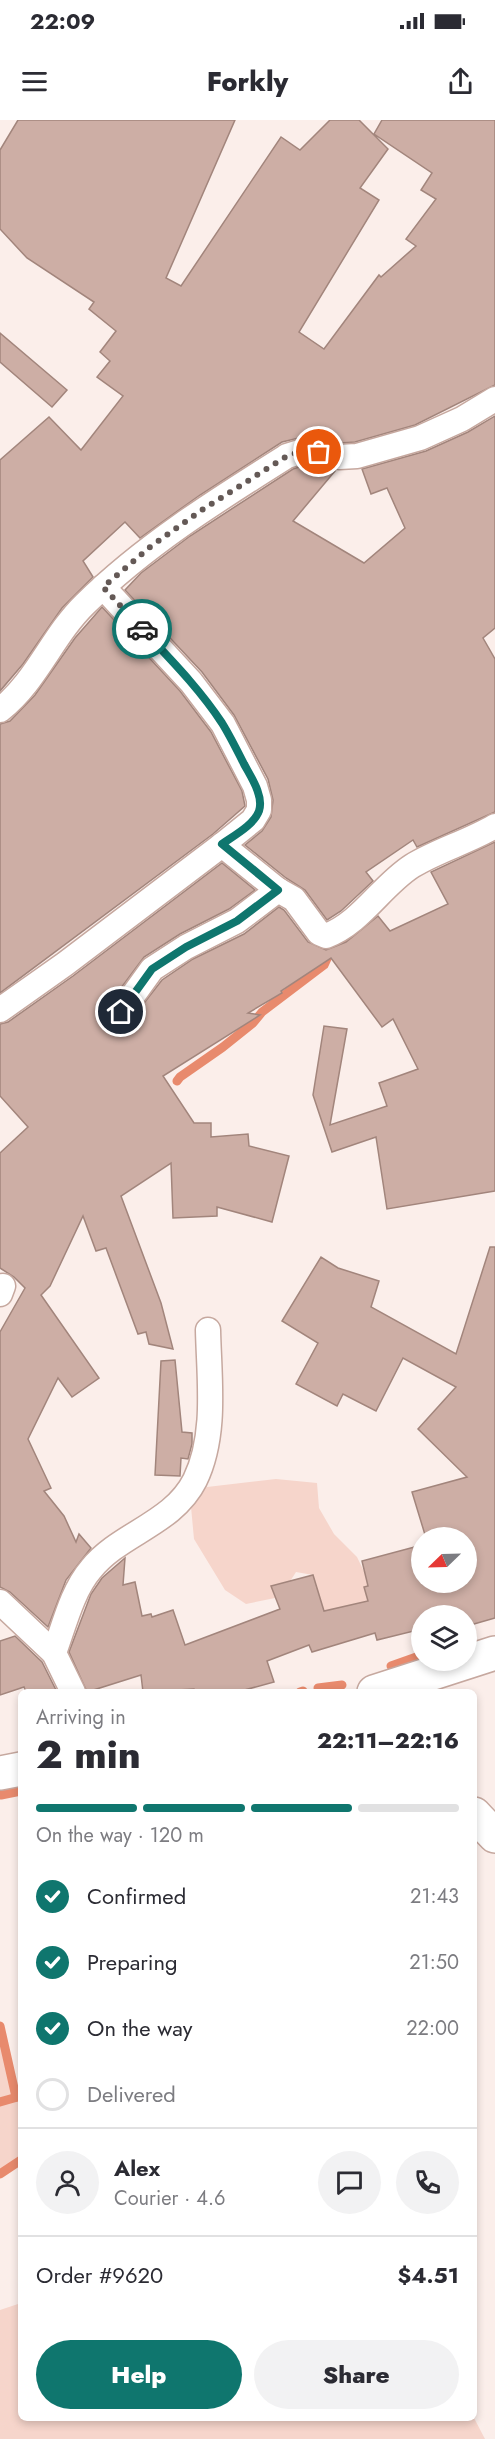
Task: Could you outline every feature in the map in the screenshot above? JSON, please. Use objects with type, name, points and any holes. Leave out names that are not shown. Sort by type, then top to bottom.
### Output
[{"type":"street","points":[[0,710],[31,678],[72,618],[103,587],[150,547],[202,510],[287,456],[303,451],[319,452],[339,458],[357,456],[420,438],[462,419],[495,399]]},
{"type":"street","points":[[0,1010],[65,964],[222,844],[256,816],[259,810],[260,800],[255,786],[223,724],[197,689],[103,587]]},
{"type":"street","points":[[222,844],[278,890],[294,899],[319,933],[326,936],[371,905],[409,868],[428,857],[474,839],[495,826]]},
{"type":"street","points":[[121,1012],[152,969],[186,947],[237,921],[278,890]]},
{"type":"street","points":[[54,1653],[77,1593],[91,1568],[177,1506],[195,1480],[207,1436],[210,1400],[208,1330]]},
{"type":"street","points":[[0,1602],[54,1653],[72,1689]]},
{"type":"street","points":[[385,1689],[495,1653]]},
{"type":"street","points":[[0,1773],[18,1770]]},
{"type":"street","points":[[477,1817],[495,1836]]},
{"type":"shaded area","points":[[276,1479],[317,1483],[319,1508],[334,1534],[357,1557],[375,1594],[358,1614],[324,1614],[313,1575],[296,1572],[280,1597],[246,1604],[225,1590],[194,1539],[190,1496],[207,1487]]},
{"type":"shaded area","points":[[0,2026],[16,2096],[18,2095],[18,2162],[0,2174]]},
{"type":"shaded area","points":[[18,2304],[18,2421],[476,2421],[485,2439],[0,2439],[0,2310]]},
{"type":"building","points":[[18,120],[235,120],[166,278],[181,286],[281,137],[300,150],[330,120],[359,120],[388,149],[360,188],[379,200],[299,332],[324,349],[379,275],[381,277],[416,246],[406,239],[436,199],[421,190],[432,173],[374,134],[382,120],[495,120],[495,385],[415,425],[355,442],[340,443],[303,437],[282,442],[200,495],[140,538],[125,522],[83,561],[93,577],[62,608],[23,664],[0,691],[0,460],[49,417],[81,450],[123,396],[97,377],[110,361],[100,352],[116,331],[89,309],[94,302],[27,258],[0,229],[0,150]]},
{"type":"building","points":[[0,333],[67,390],[52,407],[0,362]]},
{"type":"building","points":[[495,416],[495,628],[483,638],[495,659],[495,812],[417,847],[413,840],[366,872],[373,881],[341,911],[327,920],[305,890],[286,878],[245,845],[262,831],[271,817],[273,800],[268,779],[234,715],[202,672],[125,590],[141,573],[190,536],[293,469],[305,465],[335,471],[293,521],[364,563],[405,528],[387,488],[371,494],[362,469],[426,451],[468,432]]},
{"type":"building","points":[[102,607],[180,691],[211,732],[242,791],[245,806],[213,834],[0,993],[0,724],[10,721],[35,695],[75,638]]},
{"type":"building","points":[[495,842],[495,1191],[387,1209],[376,1137],[332,1152],[313,1095],[324,1026],[347,1029],[330,1125],[387,1106],[379,1083],[418,1069],[393,1019],[382,1027],[331,958],[281,991],[282,993],[248,1013],[260,1015],[163,1076],[194,1123],[211,1123],[211,1137],[248,1134],[249,1146],[289,1156],[272,1222],[217,1207],[217,1216],[173,1218],[171,1163],[121,1196],[161,1303],[173,1349],[149,1344],[146,1332],[138,1334],[106,1248],[96,1251],[83,1216],[50,1286],[41,1295],[99,1378],[72,1397],[58,1378],[28,1439],[51,1488],[44,1491],[64,1516],[76,1542],[79,1534],[91,1548],[66,1580],[48,1627],[10,1592],[0,1587],[0,1332],[25,1288],[0,1268],[0,1153],[28,1127],[0,1096],[0,1024],[8,1022],[73,976],[222,863],[255,890],[229,909],[180,934],[144,957],[109,1004],[108,1017],[113,1024],[127,1025],[162,980],[193,959],[244,934],[279,907],[284,910],[308,942],[326,950],[346,942],[378,916],[390,931],[448,904],[431,872]]},
{"type":"building","points":[[490,1247],[495,1247],[495,1618],[477,1623],[477,1605],[411,1605],[411,1632],[377,1640],[375,1633],[312,1652],[309,1645],[267,1661],[274,1682],[248,1689],[143,1689],[141,1675],[97,1689],[86,1689],[69,1652],[91,1594],[102,1578],[125,1558],[123,1585],[135,1582],[142,1616],[151,1614],[152,1617],[173,1610],[185,1645],[280,1609],[271,1586],[313,1575],[324,1611],[368,1601],[364,1587],[368,1586],[362,1561],[411,1548],[411,1593],[477,1593],[477,1527],[423,1527],[412,1492],[467,1477],[418,1429],[456,1387],[403,1358],[376,1411],[343,1394],[337,1406],[296,1384],[318,1343],[282,1321],[321,1257],[338,1268],[379,1281],[371,1307],[456,1354]]},
{"type":"building","points":[[175,1360],[182,1432],[192,1433],[192,1444],[188,1459],[181,1458],[180,1476],[155,1475],[161,1361]]},
{"type":"building","points":[[15,1636],[42,1662],[56,1689],[25,1689],[24,1687],[0,1695],[0,1641]]},
{"type":"waterway","points":[[177,1081],[223,1047],[253,1023],[262,1012],[324,965],[330,952],[348,934]]},
{"type":"waterway","points":[[391,1666],[411,1659]]},
{"type":"waterway","points":[[318,1688],[342,1685]]},
{"type":"waterway","points":[[1,1795],[18,1792]]},
{"type":"waterway","points":[[0,2026],[16,2097]]},
{"type":"waterway","points":[[0,2102],[18,2097]]},
{"type":"waterway","points":[[0,2174],[18,2162]]},
{"type":"way so far","points":[[142,629],[103,587],[150,547],[202,510],[287,456],[303,451],[319,452]]},
{"type":"route","points":[[121,1012],[152,969],[186,947],[237,921],[278,890],[222,844],[256,816],[260,800],[255,786],[223,724],[191,682],[142,629]]}]
